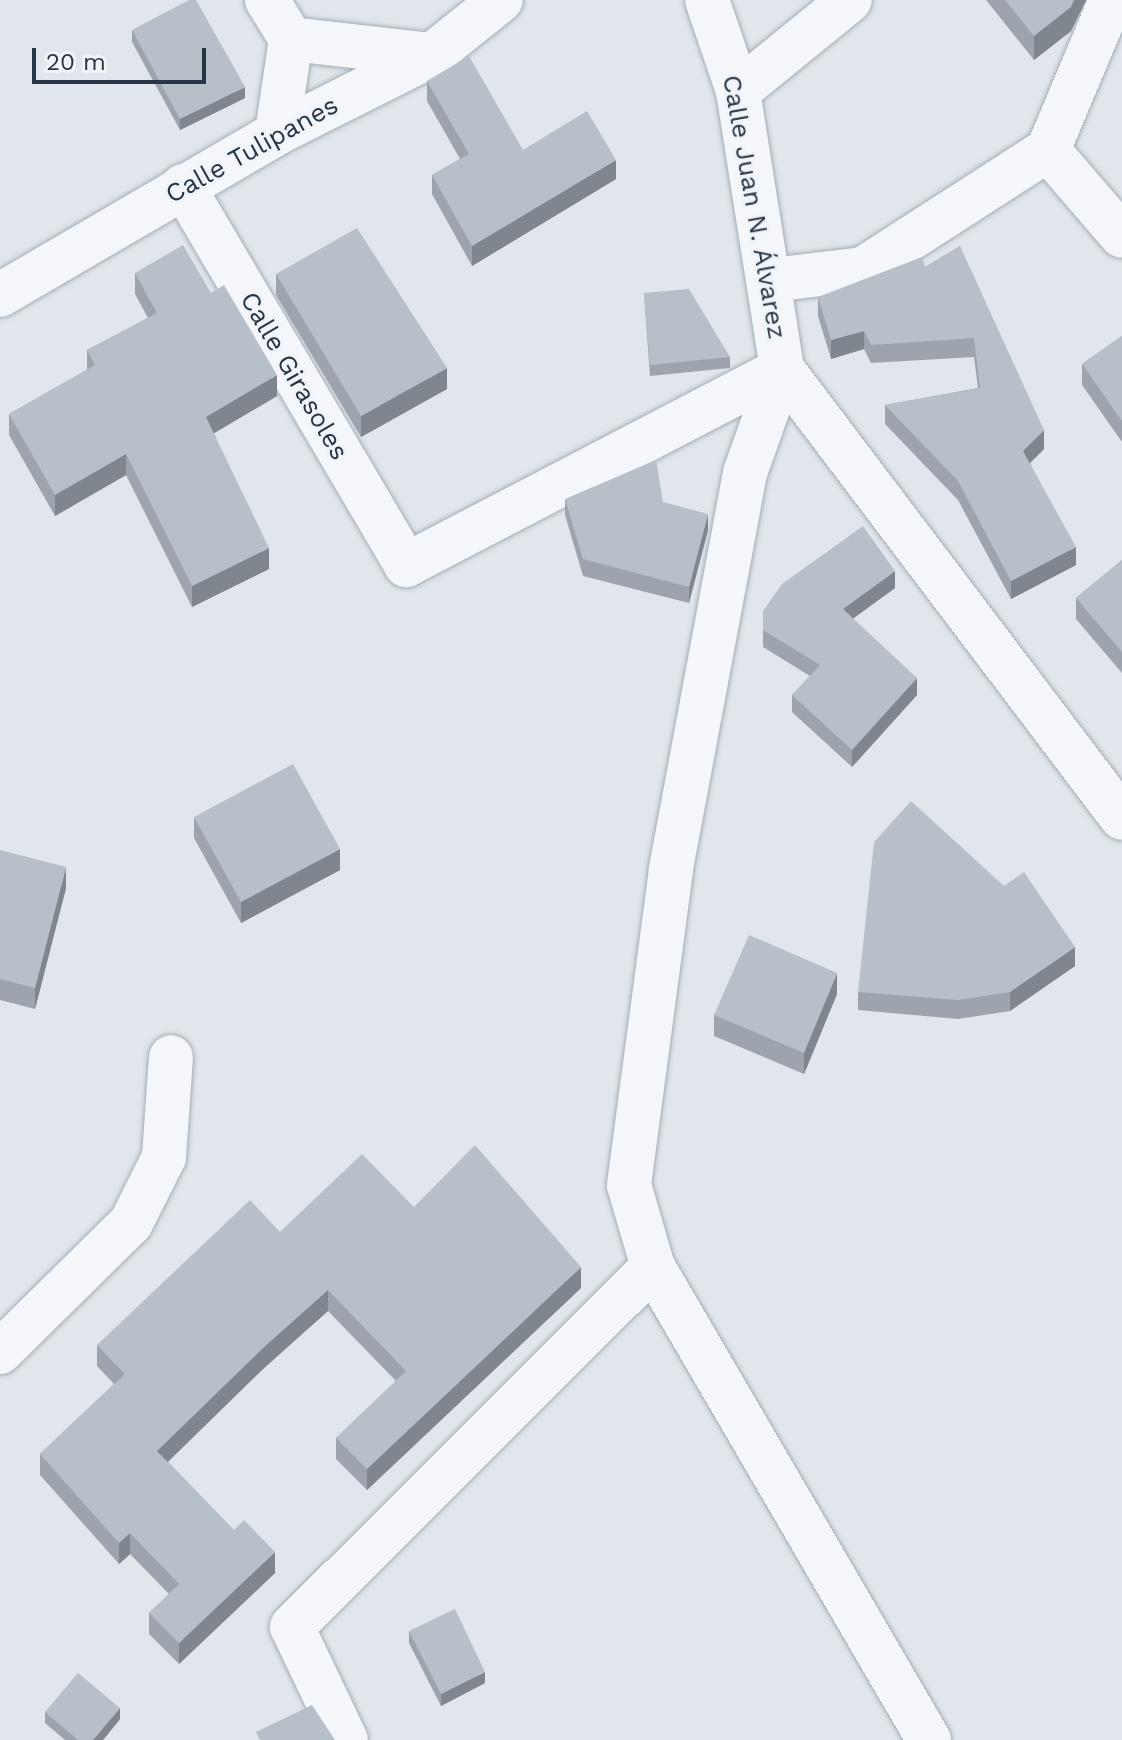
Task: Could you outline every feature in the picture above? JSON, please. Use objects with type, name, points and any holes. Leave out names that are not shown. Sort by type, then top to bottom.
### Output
[{"type":"street","points":[[267,0],[291,39],[277,133]]},
{"type":"street","name":"Calle Tulipanes","points":[[0,295],[277,133],[432,55],[501,0]]},
{"type":"street","name":"Calle Juan N. Álvarez","points":[[707,0],[738,91],[771,280],[782,369]]},
{"type":"street","points":[[738,91],[850,0]]},
{"type":"street","points":[[771,280],[863,269],[1048,150],[1111,0]]},
{"type":"street","points":[[291,39],[432,55]]},
{"type":"street","points":[[1048,150],[1122,236]]},
{"type":"street","name":"Calle Girasoles","points":[[183,186],[406,565],[782,369]]},
{"type":"street","points":[[782,369],[1122,818]]},
{"type":"street","points":[[782,369],[745,473],[671,870],[629,1185],[653,1267],[929,1740]]},
{"type":"street","points":[[0,1352],[131,1223],[164,1157],[171,1057]]},
{"type":"street","points":[[346,1740],[292,1627],[653,1267]]},
{"type":"building","points":[[189,0],[196,0],[245,87],[180,119],[132,30]]},
{"type":"building","points":[[1005,0],[1074,0],[1071,7],[1034,36]]},
{"type":"building","points":[[469,56],[523,150],[587,111],[616,160],[472,246],[432,175],[469,154],[427,81]]},
{"type":"building","points":[[357,228],[447,368],[361,416],[276,274]]},
{"type":"building","points":[[183,245],[211,293],[224,285],[277,375],[206,417],[269,548],[192,586],[126,454],[55,495],[9,414],[95,365],[87,350],[157,313],[135,273]]},
{"type":"building","points":[[960,246],[1044,430],[1023,451],[1076,547],[1011,581],[958,481],[885,405],[980,388],[974,338],[871,345],[864,331],[831,340],[818,297],[922,257],[925,267]]},
{"type":"building","points":[[689,289],[730,357],[650,365],[644,293]]},
{"type":"building","points":[[1122,336],[1122,421],[1082,364]]},
{"type":"building","points":[[656,460],[663,502],[708,514],[689,587],[583,559],[565,499]]},
{"type":"building","points":[[863,526],[895,571],[843,609],[917,678],[852,750],[792,695],[820,665],[763,630],[763,611],[782,584]]},
{"type":"building","points":[[1122,560],[1122,652],[1076,598]]},
{"type":"building","points":[[293,764],[340,849],[241,902],[194,817]]},
{"type":"building","points":[[911,801],[1004,886],[1024,872],[1075,947],[1010,992],[958,1000],[858,992],[874,842]]},
{"type":"building","points":[[0,850],[66,867],[35,988],[0,979]]},
{"type":"building","points":[[749,935],[837,973],[804,1053],[714,1015]]},
{"type":"building","points":[[475,1145],[581,1267],[367,1469],[336,1438],[406,1371],[328,1290],[263,1348],[157,1451],[234,1530],[244,1520],[275,1552],[179,1643],[149,1613],[179,1584],[130,1533],[119,1543],[40,1454],[125,1374],[97,1345],[250,1200],[280,1232],[362,1154],[414,1207]]},
{"type":"building","points":[[455,1609],[485,1672],[441,1694],[409,1631]]},
{"type":"building","points":[[78,1673],[120,1708],[93,1740],[78,1740],[45,1712]]},
{"type":"building","points":[[312,1705],[335,1740],[260,1740],[256,1732]]}]
